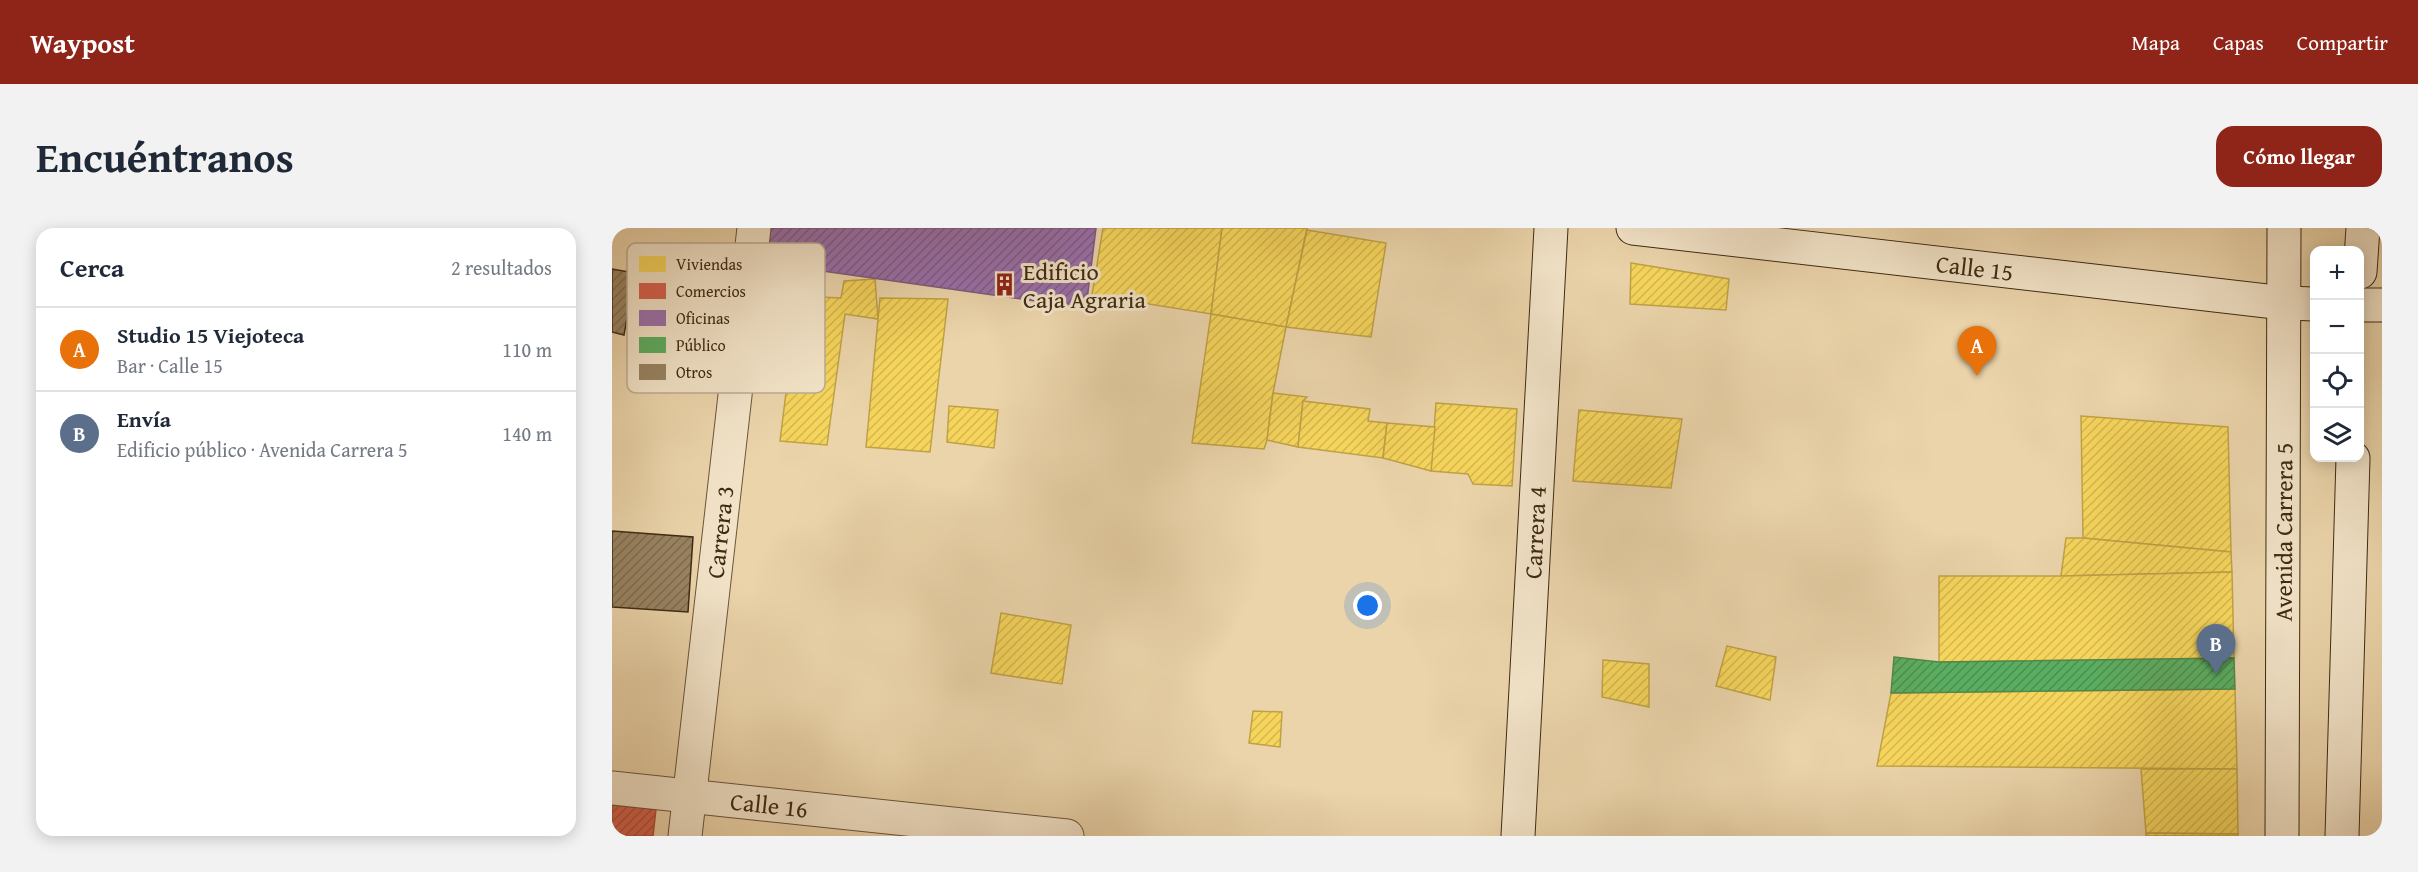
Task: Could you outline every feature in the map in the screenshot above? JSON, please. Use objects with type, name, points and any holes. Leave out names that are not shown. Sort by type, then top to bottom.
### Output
[{"type":"main road","name":"Carrera 3","points":[[752,243],[754,228]]},
{"type":"main road","name":"Carrera 4","points":[[1518,836],[1551,228]]},
{"type":"main road","name":"Calle 15","points":[[1633,228],[2299,303]]},
{"type":"main road","name":"Avenida Carrera 5","points":[[2282,836],[2299,303],[2284,228]]},
{"type":"main road","points":[[2362,246],[2363,228]]},
{"type":"main road","points":[[2364,304],[2382,305]]},
{"type":"main road","name":"Carrera 3","points":[[685,836],[735,393]]},
{"type":"main road","points":[[2342,836],[2353,462]]},
{"type":"main road","name":"Calle 16","points":[[612,788],[1067,836]]},
{"type":"building: Viviendas","points":[[1103,228],[1222,228],[1211,314],[1092,295]]},
{"type":"building: Viviendas","points":[[1222,228],[1307,228],[1286,327],[1211,314]]},
{"type":"building: Viviendas","points":[[1307,230],[1386,243],[1371,337],[1286,327]]},
{"type":"building: Viviendas","points":[[1631,263],[1729,279],[1726,310],[1630,304]]},
{"type":"building: Viviendas","points":[[875,279],[878,319],[845,314],[827,445],[780,441],[786,393],[825,393],[825,297],[841,298],[844,281]]},
{"type":"building: Viviendas","points":[[880,298],[948,299],[930,452],[866,447]]},
{"type":"building: Viviendas","points":[[1211,314],[1286,327],[1264,449],[1192,443]]},
{"type":"building: Viviendas","points":[[1273,393],[1307,397],[1303,401],[1298,447],[1267,440]]},
{"type":"building: Viviendas","points":[[1303,401],[1370,409],[1368,421],[1387,423],[1383,458],[1298,447]]},
{"type":"building: Viviendas","points":[[1436,403],[1517,409],[1512,486],[1473,484],[1468,474],[1431,471]]},
{"type":"building: Viviendas","points":[[949,406],[998,410],[994,448],[947,442]]},
{"type":"building: Viviendas","points":[[1579,410],[1682,419],[1671,488],[1573,481]]},
{"type":"building: Viviendas","points":[[2081,416],[2228,427],[2231,552],[2083,538]]},
{"type":"building: Viviendas","points":[[1387,423],[1435,427],[1431,471],[1383,458]]},
{"type":"building: Viviendas","points":[[2066,538],[2231,552],[2232,572],[2061,576]]},
{"type":"building: Viviendas","points":[[2232,572],[2234,658],[1939,662],[1939,576]]},
{"type":"building: Viviendas","points":[[1001,613],[1071,625],[1062,684],[991,673]]},
{"type":"building: Viviendas","points":[[1727,646],[1776,657],[1770,700],[1716,686]]},
{"type":"building: Viviendas","points":[[1603,660],[1649,664],[1649,707],[1602,697]]},
{"type":"building: Viviendas","points":[[2235,689],[2237,769],[1877,766],[1891,693]]},
{"type":"building: Viviendas","points":[[1253,711],[1282,712],[1280,747],[1249,743]]},
{"type":"building: Viviendas","points":[[2141,769],[2237,769],[2238,834],[2146,833]]},
{"type":"building: Viviendas","points":[[2146,833],[2238,834],[2238,836],[2146,836]]},
{"type":"building: Comercios","points":[[612,805],[656,809],[653,836],[612,836]]},
{"type":"building: Oficinas","name":"Edificio Caja Agraria","points":[[762,228],[1096,228],[1086,308],[825,271],[825,243],[760,243]]},
{"type":"building: Público","points":[[1894,657],[1939,662],[2234,658],[2235,689],[1891,693]]},
{"type":"building: Otros","points":[[612,269],[627,272],[627,318],[624,335],[612,332]]},
{"type":"building: Otros","points":[[612,531],[693,537],[688,612],[612,607]]},
{"type":"place","name":"Edificio Caja Agraria","points":[[1005,285]]},
{"type":"place","name":"Studio 15 Viejoteca","points":[[1977,376]]},
{"type":"place","name":"Envía","points":[[2216,674]]}]
